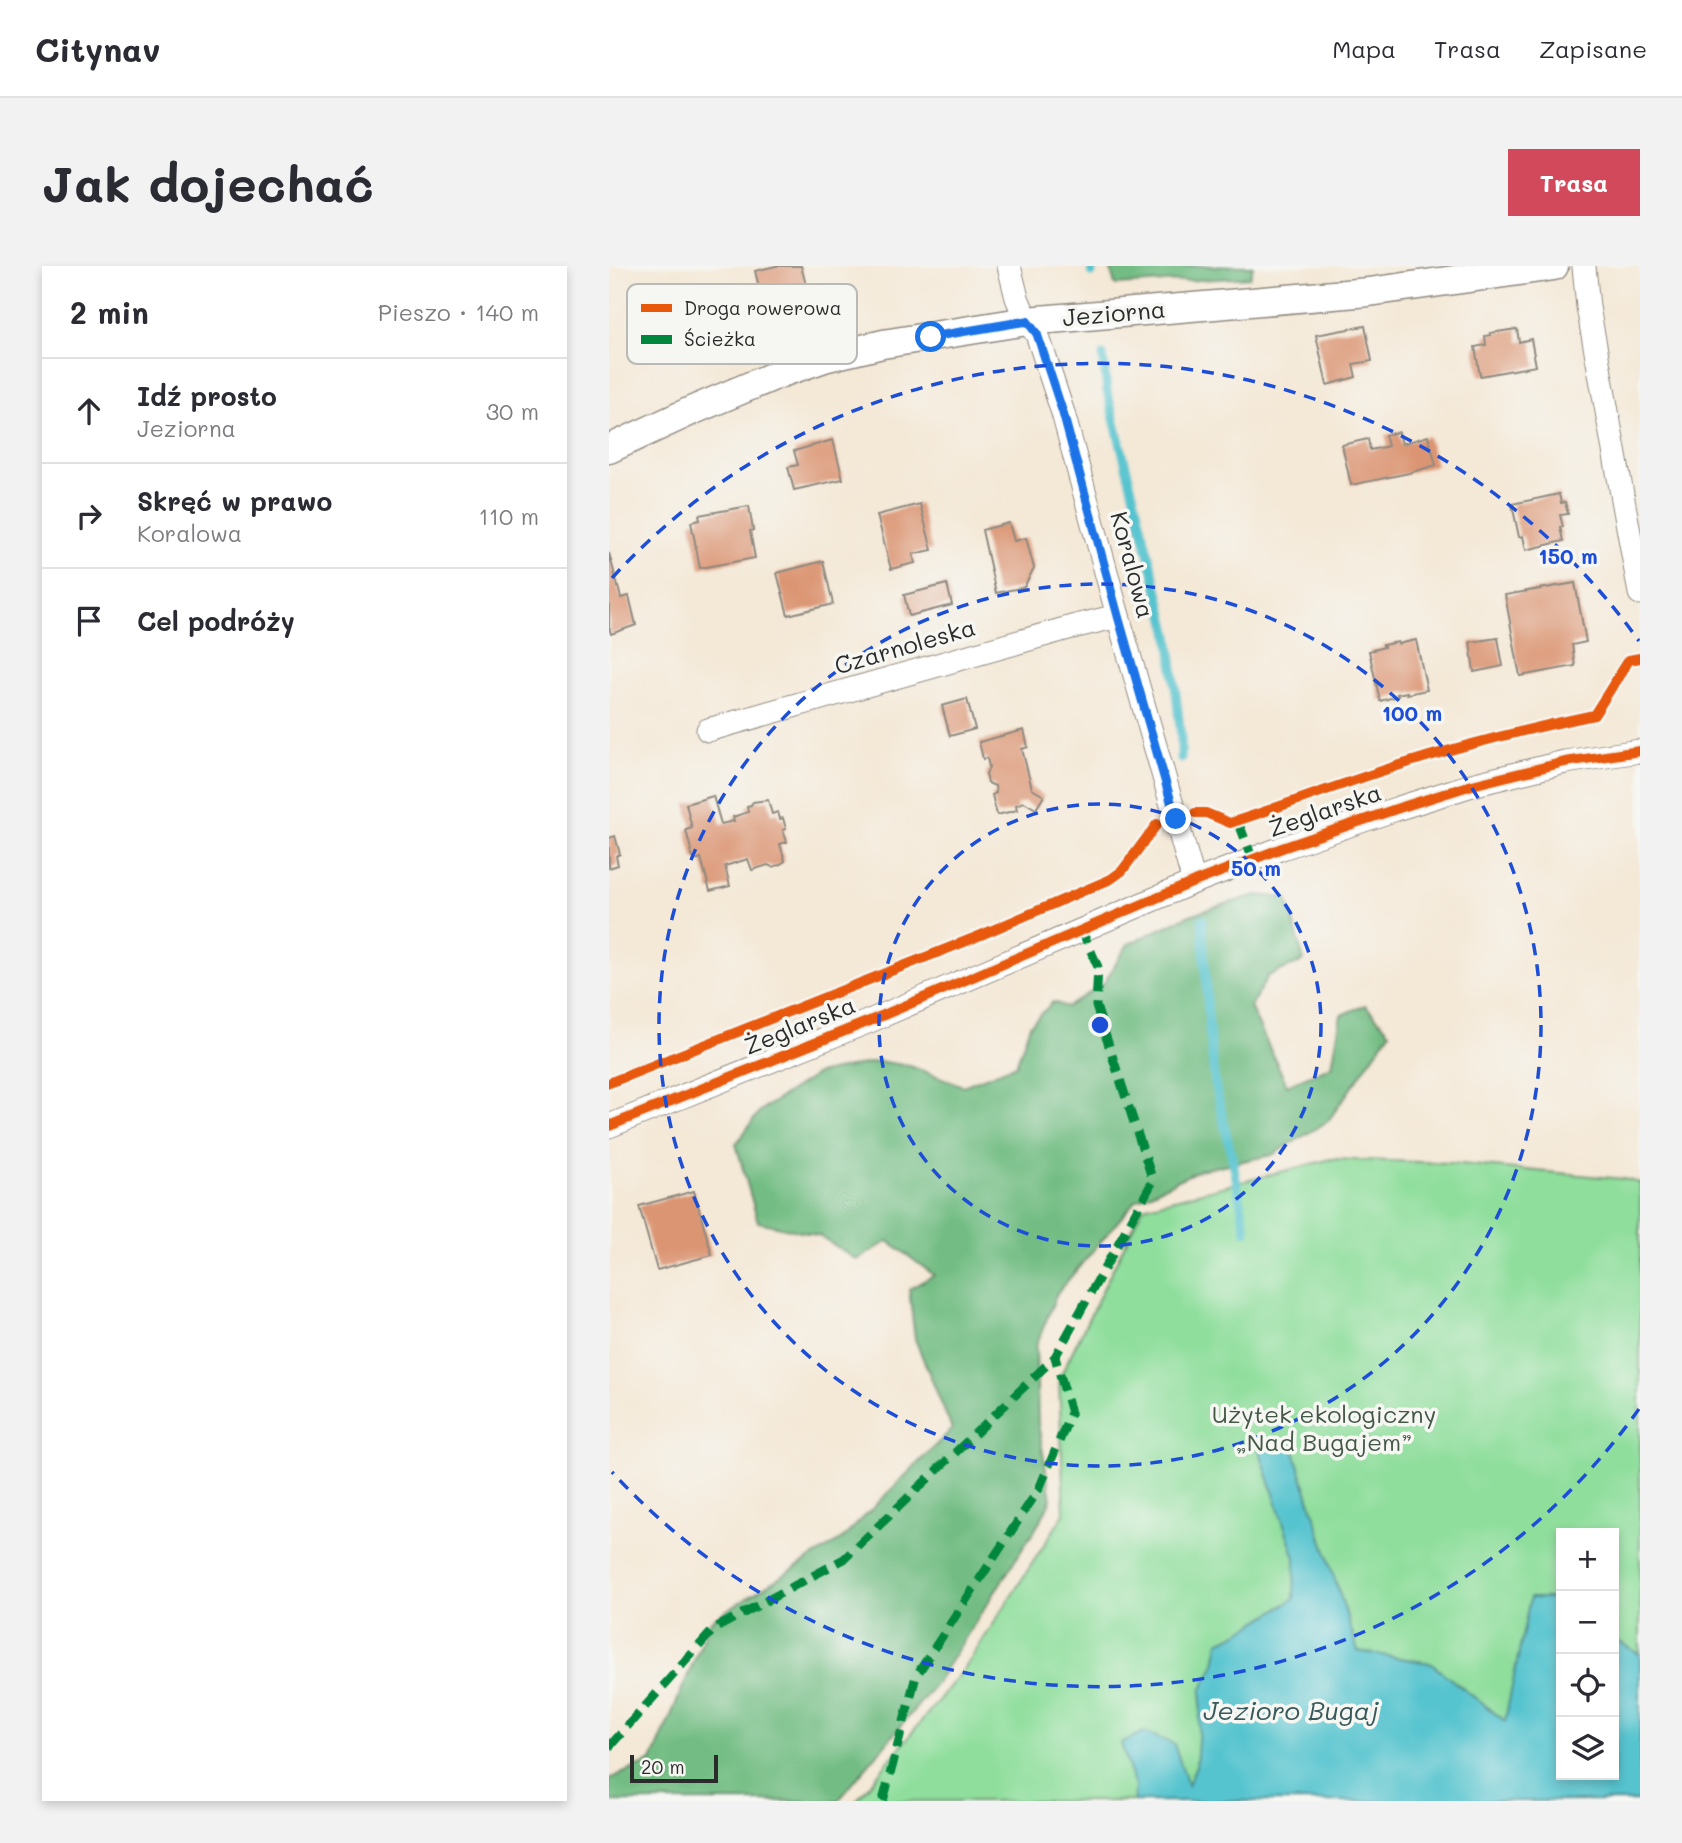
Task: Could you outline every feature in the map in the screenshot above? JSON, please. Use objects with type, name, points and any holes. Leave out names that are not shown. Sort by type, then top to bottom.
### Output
[{"type":"street","name":"Koralowa","points":[[1009,266],[1017,298],[1027,321],[1037,334],[1063,413],[1194,883]]},
{"type":"street","name":"Jeziorna","points":[[857,350],[1027,321],[1369,292],[1554,266]]},
{"type":"street","points":[[1584,266],[1588,307],[1640,593]]},
{"type":"street","name":"Jeziorna","points":[[609,449],[739,390],[807,364]]},
{"type":"street","name":"Czarnoleska","points":[[708,730],[1118,616]]},
{"type":"street","name":"Żeglarska","points":[[609,1126],[1282,848],[1472,785],[1565,762],[1640,751]]},
{"type":"green space","points":[[1110,266],[1253,266],[1250,277],[1115,285]]},
{"type":"green space","points":[[1256,895],[1287,898],[1304,961],[1268,976],[1250,1007],[1287,1085],[1332,1066],[1341,1015],[1365,1005],[1390,1032],[1328,1121],[1272,1155],[1199,1170],[1136,1200],[1057,1293],[1036,1346],[1038,1424],[1051,1499],[1041,1520],[935,1685],[838,1801],[609,1801],[609,1779],[652,1761],[711,1620],[842,1539],[952,1429],[915,1339],[909,1289],[934,1275],[888,1241],[857,1260],[820,1236],[758,1222],[736,1144],[760,1111],[817,1074],[878,1061],[910,1066],[963,1086],[1016,1065],[1030,1025],[1053,1002],[1067,1007],[1104,983],[1128,944],[1190,915]]},
{"type":"green space","name":"Użytek ekologiczny „Nad Bugajem”","points":[[1331,1159],[1450,1163],[1624,1179],[1640,1183],[1640,1801],[856,1801],[965,1668],[1064,1514],[1059,1379],[1143,1207]]},
{"type":"water","name":"Jezioro Bugaj","points":[[1257,1443],[1292,1445],[1358,1651],[1430,1663],[1505,1721],[1530,1598],[1556,1598],[1556,1780],[1619,1780],[1619,1642],[1640,1654],[1640,1801],[1134,1801],[1135,1786],[1121,1743],[1144,1732],[1174,1744],[1188,1785],[1196,1766],[1202,1689],[1215,1664],[1219,1642],[1294,1599],[1295,1558]]},
{"type":"building","points":[[776,266],[801,266],[806,284],[758,284],[755,271]]},
{"type":"building","points":[[1365,326],[1372,361],[1353,364],[1356,377],[1327,385],[1316,335]]},
{"type":"building","points":[[1517,329],[1519,342],[1531,339],[1536,366],[1480,376],[1475,347],[1486,345],[1485,336],[1491,335],[1490,333]]},
{"type":"building","points":[[1399,432],[1402,444],[1428,436],[1436,465],[1351,485],[1342,445],[1368,439],[1370,450],[1388,446],[1385,435]]},
{"type":"building","points":[[833,440],[843,479],[794,490],[788,467],[798,465],[794,451]]},
{"type":"building","points":[[1559,494],[1561,503],[1565,502],[1568,514],[1560,515],[1563,541],[1526,550],[1523,536],[1519,537],[1512,504]]},
{"type":"building","points":[[920,504],[932,550],[913,554],[915,563],[891,569],[877,515]]},
{"type":"building","points":[[749,506],[755,558],[700,568],[691,522],[700,520],[699,515]]},
{"type":"building","points":[[1009,523],[1014,541],[1026,538],[1034,568],[1024,587],[996,593],[982,530]]},
{"type":"building","points":[[609,553],[621,598],[629,596],[636,625],[611,634],[609,627]]},
{"type":"building","points":[[823,561],[833,604],[788,615],[777,573]]},
{"type":"building","points":[[1575,583],[1586,642],[1572,645],[1575,666],[1520,676],[1505,595]]},
{"type":"building","points":[[947,584],[952,605],[909,616],[904,595]]},
{"type":"building","points":[[1498,638],[1503,666],[1474,672],[1470,642]]},
{"type":"building","points":[[1416,640],[1427,690],[1397,694],[1398,696],[1380,701],[1369,651],[1384,647],[1383,645]]},
{"type":"building","points":[[967,699],[975,729],[950,736],[942,706]]},
{"type":"building","points":[[1024,730],[1028,747],[1022,749],[1032,789],[1044,796],[1036,809],[1024,802],[1016,805],[1017,810],[997,815],[992,795],[996,793],[995,786],[988,783],[986,774],[989,767],[987,758],[983,759],[979,742]]},
{"type":"building","points":[[713,796],[721,824],[734,821],[733,817],[748,812],[747,806],[753,802],[768,800],[772,814],[778,812],[780,819],[783,818],[787,842],[780,844],[785,861],[772,867],[768,865],[752,870],[748,859],[725,866],[730,886],[710,891],[701,858],[693,858],[686,830],[692,828],[686,804]]},
{"type":"building","points":[[615,836],[620,854],[616,856],[618,865],[609,868],[609,838]]},
{"type":"building","points":[[694,1191],[712,1255],[657,1270],[639,1206]]},
{"type":"waterway","points":[[1091,266],[1092,273]]},
{"type":"waterway","points":[[1103,355],[1107,391],[1169,635],[1181,736],[1181,758]]},
{"type":"waterway","points":[[1202,919],[1215,1084],[1246,1231]]},
{"type":"marked path","points":[[1154,828],[1157,824],[1199,813]]},
{"type":"marked path","points":[[1238,821],[1253,860]]},
{"type":"marked path","points":[[883,1801],[916,1676],[1039,1489],[1071,1413],[1055,1357],[1153,1181],[1096,1006],[1098,967],[1082,931]]},
{"type":"marked path","points":[[609,1747],[714,1629],[844,1559],[1055,1357]]},
{"type":"cycle path","points":[[1195,813],[1206,813],[1230,823],[1421,758],[1594,715],[1629,660],[1640,658]]},
{"type":"cycle path","points":[[609,1126],[872,1020],[1194,882],[1282,848],[1472,785],[1565,762],[1640,751]]},
{"type":"cycle path","points":[[609,1083],[974,938],[1111,879],[1122,871],[1157,824]]},
{"type":"route","points":[[931,337],[1027,321],[1037,334],[1063,413],[1176,819]]}]
